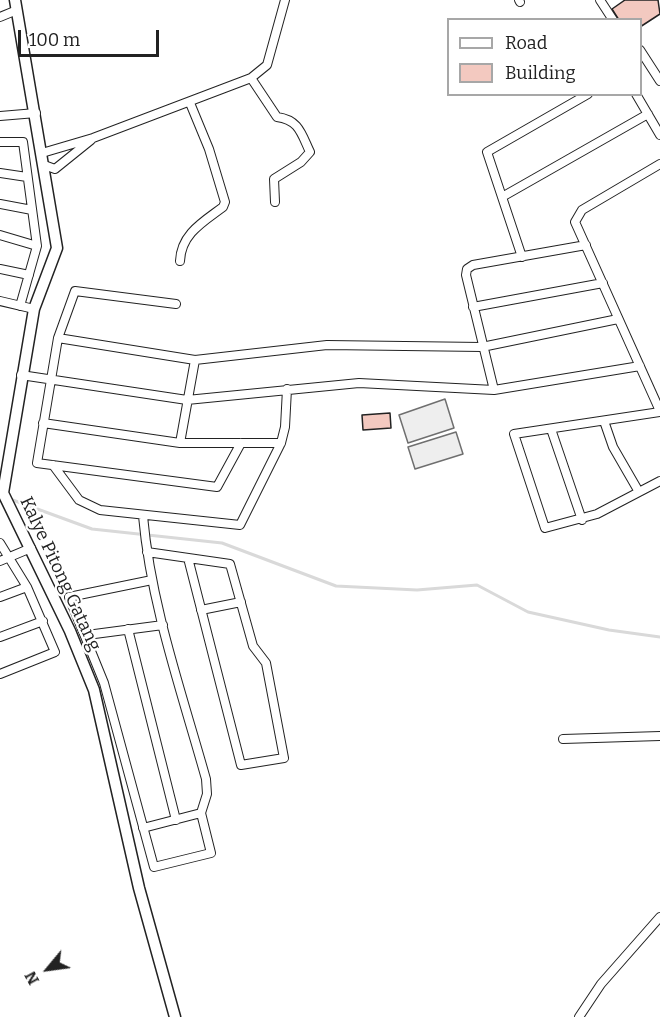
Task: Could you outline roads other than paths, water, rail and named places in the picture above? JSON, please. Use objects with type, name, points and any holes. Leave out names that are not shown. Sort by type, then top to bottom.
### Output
[{"type":"street","points":[[42,153],[93,138],[251,78],[267,65],[285,0]]},
{"type":"street","points":[[600,0],[612,18]]},
{"type":"street","points":[[0,17],[16,5]]},
{"type":"street","name":"Kalye Pitong Gatang","points":[[16,5],[57,248],[34,309],[21,375],[3,493],[31,548],[94,690],[140,888],[175,1017]]},
{"type":"street","points":[[642,53],[660,81]]},
{"type":"street","points":[[251,78],[277,117],[287,118],[295,123],[310,152],[301,162],[274,179],[275,201]]},
{"type":"street","points":[[522,257],[487,152],[585,96]]},
{"type":"street","points":[[637,96],[660,135]]},
{"type":"street","points":[[180,261],[182,243],[187,236],[223,207],[225,202],[209,149],[190,103]]},
{"type":"street","points":[[0,116],[36,113]]},
{"type":"street","points":[[502,197],[648,114]]},
{"type":"street","points":[[44,165],[55,169],[93,138]]},
{"type":"street","points":[[0,142],[23,142],[37,246],[20,306]]},
{"type":"street","points":[[660,164],[579,214],[575,222],[660,412],[514,434],[545,528],[582,520],[660,481]]},
{"type":"street","points":[[0,173],[27,177]]},
{"type":"street","points":[[0,204],[32,210]]},
{"type":"street","points":[[0,236],[37,246]]},
{"type":"street","points":[[494,390],[466,275],[470,267],[586,245]]},
{"type":"street","points":[[0,269],[29,275]]},
{"type":"street","points":[[473,308],[603,283]]},
{"type":"street","points":[[176,304],[75,291],[58,338],[37,463],[217,488],[241,443]]},
{"type":"street","points":[[0,301],[34,309]]},
{"type":"street","points":[[58,338],[195,360],[327,345],[482,347],[618,319]]},
{"type":"street","points":[[180,443],[195,360]]},
{"type":"street","points":[[21,375],[187,400],[359,383],[494,390],[640,366]]},
{"type":"street","points":[[53,465],[71,491],[90,506],[143,516],[240,525],[281,443],[285,427],[287,389]]},
{"type":"street","points":[[604,421],[613,447],[639,492]]},
{"type":"street","points":[[43,423],[180,443],[281,443]]},
{"type":"street","points":[[551,429],[582,520]]},
{"type":"street","points":[[143,516],[152,580],[206,779],[207,794],[201,813],[211,854],[154,867],[104,682],[87,635],[69,597],[152,580]]},
{"type":"street","points":[[0,543],[27,587],[55,652],[0,674]]},
{"type":"street","points":[[0,561],[31,548]]},
{"type":"street","points":[[147,552],[230,564],[253,646],[266,663],[284,758],[240,765],[188,558]]},
{"type":"street","points":[[0,597],[27,587]]},
{"type":"street","points":[[201,610],[241,602]]},
{"type":"street","points":[[0,637],[43,621]]},
{"type":"street","points":[[87,635],[163,625]]},
{"type":"street","points":[[128,629],[176,820]]},
{"type":"street","points":[[563,739],[660,736]]},
{"type":"street","points":[[143,828],[201,813]]},
{"type":"street","points":[[579,1017],[601,984],[660,917]]},
{"type":"waterway","points":[[10,499],[92,529],[222,543],[336,586],[417,590],[477,585],[528,612],[609,630],[660,637]]}]
